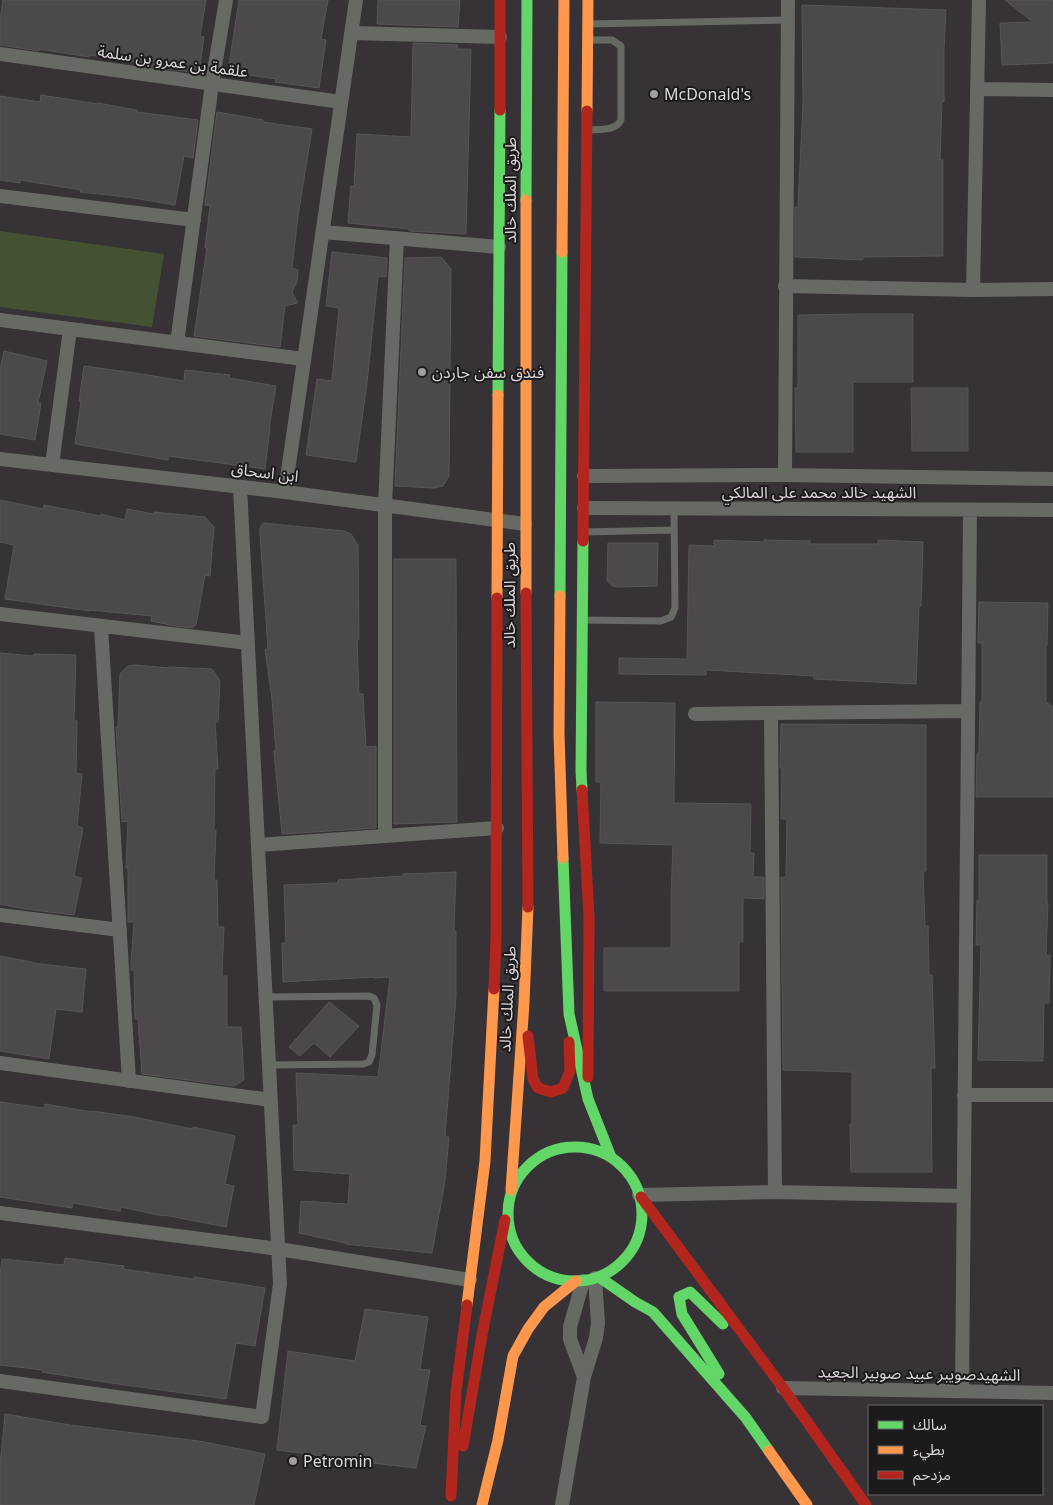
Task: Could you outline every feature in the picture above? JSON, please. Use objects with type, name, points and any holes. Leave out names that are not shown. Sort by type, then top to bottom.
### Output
[{"type":"main road","points":[[449,1501],[456,1392],[486,1141],[496,938],[500,0]]},
{"type":"main road","name":"طريق الملك خالد","points":[[511,1190],[528,922],[525,524],[527,0]]},
{"type":"main road","points":[[524,1003],[533,1079],[538,1088],[551,1092],[563,1088],[570,1070],[559,734],[564,0]]},
{"type":"main road","points":[[588,0],[581,771],[589,917],[588,1099]]},
{"type":"main road","points":[[568,1014],[588,1099],[611,1157]]},
{"type":"main road","points":[[449,1501],[463,1445],[482,1335],[511,1190],[521,1173],[535,1158],[553,1150],[573,1146],[593,1149],[611,1157],[624,1167],[633,1180],[639,1195],[642,1214],[639,1234],[630,1252],[616,1267],[588,1279],[544,1306],[528,1330],[513,1356],[498,1440],[482,1505]]},
{"type":"main road","points":[[639,1195],[783,1388],[866,1505]]},
{"type":"main road","points":[[507,1211],[510,1233],[519,1252],[535,1268],[554,1278],[588,1279],[653,1312],[746,1418]]},
{"type":"main road","points":[[783,1388],[696,1297],[690,1292],[679,1297],[682,1314],[746,1418],[807,1505]]},
{"type":"street","points":[[177,343],[212,84],[226,0]]},
{"type":"street","points":[[285,492],[356,0]]},
{"type":"street","points":[[785,475],[788,0]]},
{"type":"street","points":[[973,290],[979,0]]},
{"type":"street","points":[[351,33],[500,37]]},
{"type":"street","name":"علقمة بن عمرو بن سلمة","points":[[0,54],[341,102]]},
{"type":"street","points":[[977,89],[1053,90]]},
{"type":"street","points":[[0,196],[194,220]]},
{"type":"street","points":[[323,232],[499,246]]},
{"type":"street","points":[[385,836],[385,506],[397,238]]},
{"type":"street","points":[[786,286],[973,290],[1053,289]]},
{"type":"street","points":[[0,320],[304,359]]},
{"type":"street","points":[[52,465],[70,329]]},
{"type":"street","name":"ابن اسحاق","points":[[0,459],[285,492],[525,524]]},
{"type":"street","name":"الشهيد خالد محمد على المالكي","points":[[584,476],[785,475],[1053,479]]},
{"type":"street","points":[[0,1381],[262,1417],[280,1284],[240,487]]},
{"type":"street","name":"الشهيد خالد محمد على المالكي","points":[[584,508],[1053,510]]},
{"type":"street","points":[[962,1391],[970,510]]},
{"type":"street","points":[[0,614],[248,644]]},
{"type":"street","points":[[100,627],[129,1081]]},
{"type":"street","points":[[695,714],[968,711]]},
{"type":"street","points":[[771,713],[775,1192]]},
{"type":"street","points":[[258,846],[497,828]]},
{"type":"street","points":[[0,915],[120,930]]},
{"type":"street","points":[[0,1063],[271,1100]]},
{"type":"street","points":[[964,1095],[1053,1095]]},
{"type":"street","points":[[639,1195],[775,1192],[963,1196]]},
{"type":"street","points":[[0,1213],[279,1249],[470,1280]]},
{"type":"street","points":[[584,1376],[570,1339],[570,1327],[588,1279]]},
{"type":"street","points":[[562,1505],[584,1376],[596,1338],[598,1323],[588,1279]]},
{"type":"street","name":"الشهيدصويبر عبيد صوبير الجعيد","points":[[783,1388],[1053,1393]]},
{"type":"lane","points":[[588,24],[787,20]]},
{"type":"lane","points":[[588,40],[612,40],[621,46],[622,120],[616,127],[588,130]]},
{"type":"lane","points":[[583,620],[660,621],[671,617],[676,608],[674,509]]},
{"type":"lane","points":[[584,532],[674,530]]},
{"type":"lane","points":[[266,997],[369,996],[374,998],[377,1005],[372,1055],[369,1062],[363,1064],[270,1066]]},
{"type":"green space","points":[[0,231],[164,254],[152,327],[0,307]]},
{"type":"building","points":[[3,0],[206,0],[200,36],[204,37],[199,73],[147,66],[148,64],[90,55],[89,57],[0,45],[0,20]]},
{"type":"building","points":[[239,0],[328,0],[321,39],[326,40],[319,88],[275,82],[276,79],[228,72]]},
{"type":"building","points":[[378,0],[460,0],[458,27],[377,24]]},
{"type":"building","points":[[1005,0],[1053,0],[1053,63],[1002,65],[1000,23],[1033,22]]},
{"type":"building","points":[[802,5],[946,10],[944,102],[942,102],[940,160],[943,160],[943,256],[863,257],[863,260],[795,257],[795,207],[798,207],[803,104]]},
{"type":"building","points":[[413,43],[458,45],[457,49],[471,49],[466,234],[409,231],[409,229],[348,223],[351,186],[354,186],[357,134],[411,137]]},
{"type":"building","points":[[41,95],[98,103],[137,110],[137,112],[198,120],[193,158],[184,156],[175,205],[80,192],[81,190],[20,180],[20,183],[0,180],[0,96],[40,102]]},
{"type":"building","points":[[217,112],[263,120],[263,122],[312,129],[292,268],[298,270],[297,282],[292,292],[298,303],[285,306],[280,347],[194,336],[207,248],[205,248],[210,206],[205,205]]},
{"type":"building","points":[[332,252],[387,258],[386,277],[378,276],[367,383],[356,462],[306,455],[317,379],[332,381],[339,308],[326,306]]},
{"type":"building","name":"فندق سفن جاردن","points":[[441,257],[451,269],[449,476],[443,486],[434,488],[395,486],[405,258]]},
{"type":"building","points":[[913,314],[913,382],[853,382],[853,452],[796,452],[795,388],[798,388],[798,315]]},
{"type":"building","points":[[4,351],[47,361],[38,403],[41,403],[35,440],[0,434],[0,369]]},
{"type":"building","points":[[84,366],[184,381],[185,370],[230,375],[229,378],[276,386],[265,469],[168,456],[168,460],[75,444]]},
{"type":"building","points":[[911,388],[968,388],[968,451],[912,451]]},
{"type":"building","points":[[0,500],[43,509],[44,505],[101,516],[101,514],[125,520],[127,509],[154,514],[154,512],[205,517],[214,527],[210,576],[205,575],[196,625],[192,628],[175,626],[151,621],[152,616],[90,611],[5,599],[14,545],[0,542]]},
{"type":"building","points":[[263,523],[344,531],[351,534],[358,545],[359,639],[357,640],[359,694],[363,694],[366,747],[376,746],[376,828],[282,834],[274,751],[276,751],[272,699],[265,649],[268,649],[260,534],[260,528]]},
{"type":"building","points":[[714,540],[810,541],[810,544],[878,544],[878,540],[923,542],[916,684],[814,679],[814,676],[706,670],[706,675],[619,674],[619,658],[687,659],[689,545],[714,546]]},
{"type":"building","points":[[608,543],[658,543],[657,586],[618,587],[613,586],[607,581]]},
{"type":"building","points":[[394,559],[456,559],[457,822],[394,824]]},
{"type":"building","points":[[979,602],[1048,603],[1046,703],[1049,703],[1049,706],[1053,706],[1053,797],[976,797],[980,702],[982,702],[982,643],[978,643]]},
{"type":"building","points":[[0,653],[34,656],[34,654],[76,655],[74,721],[77,721],[76,773],[82,774],[77,826],[83,828],[74,876],[82,878],[74,915],[0,904]]},
{"type":"building","points":[[128,666],[212,669],[220,681],[218,722],[215,722],[218,769],[215,769],[214,830],[216,830],[214,880],[217,880],[218,927],[224,927],[222,976],[227,976],[227,1027],[241,1027],[244,1080],[234,1086],[142,1074],[138,1019],[135,1019],[134,970],[131,970],[134,922],[128,922],[128,868],[126,868],[128,821],[122,822],[116,727],[118,727],[120,674]]},
{"type":"building","points":[[596,702],[675,703],[674,803],[751,804],[750,853],[754,853],[753,877],[764,877],[764,899],[743,898],[743,942],[739,942],[739,991],[604,991],[604,948],[671,948],[673,845],[600,843],[601,782],[596,782]]},
{"type":"building","points":[[781,724],[926,725],[926,871],[923,871],[925,926],[928,926],[929,975],[932,975],[935,1068],[931,1068],[932,1172],[851,1172],[852,1072],[783,1070],[781,877],[786,877],[787,819],[781,819]]},
{"type":"building","points":[[979,855],[1047,855],[1046,955],[1050,955],[1049,1003],[1044,1003],[1043,1061],[978,1060],[981,945],[976,945],[977,900],[979,901]]},
{"type":"building","points":[[456,872],[454,931],[456,931],[456,996],[445,1137],[449,1137],[445,1181],[432,1253],[345,1244],[299,1233],[301,1201],[348,1204],[350,1174],[294,1170],[293,1125],[298,1125],[296,1073],[378,1077],[390,977],[283,982],[282,943],[286,943],[284,885],[338,883],[338,880],[403,876],[403,874]]},
{"type":"building","points":[[0,956],[32,963],[86,969],[82,1012],[56,1009],[49,1059],[0,1051]]},
{"type":"building","points":[[329,1002],[359,1026],[330,1057],[314,1043],[300,1056],[289,1047]]},
{"type":"building","points":[[0,1102],[44,1108],[45,1104],[134,1117],[235,1136],[225,1184],[234,1186],[226,1227],[121,1207],[120,1211],[73,1203],[72,1208],[0,1197]]},
{"type":"building","points":[[65,1258],[124,1266],[123,1269],[265,1288],[255,1346],[236,1343],[226,1399],[0,1365],[0,1275],[2,1259],[64,1265]]},
{"type":"building","points":[[365,1309],[428,1317],[420,1369],[430,1370],[420,1425],[426,1426],[416,1468],[277,1450],[288,1351],[355,1361]]},
{"type":"building","points":[[5,1414],[70,1425],[199,1441],[265,1454],[254,1505],[0,1505],[0,1466]]},
{"type":"traffic: fast","points":[[526,200],[527,0]]},
{"type":"traffic: fast","points":[[498,395],[500,110]]},
{"type":"traffic: fast","points":[[560,596],[562,252]]},
{"type":"traffic: fast","points":[[582,790],[583,541]]},
{"type":"traffic: fast","points":[[563,858],[569,1014],[588,1099],[611,1157]]},
{"type":"traffic: fast","points":[[575,1147],[601,1152],[612,1158],[622,1167],[631,1177],[637,1188],[642,1214],[637,1240],[631,1251],[622,1261],[612,1270],[601,1276],[575,1281],[549,1276],[538,1270],[528,1261],[519,1251],[513,1240],[508,1214],[513,1188],[519,1177],[528,1167],[538,1158],[549,1152],[575,1147]]},
{"type":"traffic: fast","points":[[599,1277],[653,1312],[746,1418],[769,1451]]},
{"type":"traffic: fast","points":[[719,1374],[682,1314],[679,1297],[690,1292],[723,1324]]},
{"type":"traffic: slow","points":[[562,252],[564,0]]},
{"type":"traffic: slow","points":[[587,111],[588,0]]},
{"type":"traffic: slow","points":[[526,200],[526,593]]},
{"type":"traffic: slow","points":[[497,598],[498,395]]},
{"type":"traffic: slow","points":[[560,596],[559,734],[563,858]]},
{"type":"traffic: slow","points":[[511,1190],[524,1003],[528,907]]},
{"type":"traffic: slow","points":[[467,1305],[485,1161],[494,989]]},
{"type":"traffic: slow","points":[[482,1505],[498,1440],[513,1356],[528,1329],[544,1307],[576,1281]]},
{"type":"traffic: slow","points":[[769,1451],[807,1505]]},
{"type":"traffic: jam","points":[[500,0],[500,110]]},
{"type":"traffic: jam","points":[[583,541],[587,111]]},
{"type":"traffic: jam","points":[[526,593],[528,907]]},
{"type":"traffic: jam","points":[[494,989],[496,938],[497,598]]},
{"type":"traffic: jam","points":[[582,790],[589,917],[588,1077]]},
{"type":"traffic: jam","points":[[528,1036],[533,1079],[538,1088],[551,1092],[563,1088],[570,1071],[569,1042]]},
{"type":"traffic: jam","points":[[641,1197],[783,1388],[866,1505]]},
{"type":"traffic: jam","points":[[463,1446],[482,1335],[505,1220]]},
{"type":"traffic: jam","points":[[451,1496],[456,1392],[467,1305]]},
{"type":"place","name":"McDonald's","points":[[654,94]]},
{"type":"place","name":"فندق سفن جاردن","points":[[422,372]]},
{"type":"place","name":"Petromin","points":[[293,1461]]}]
